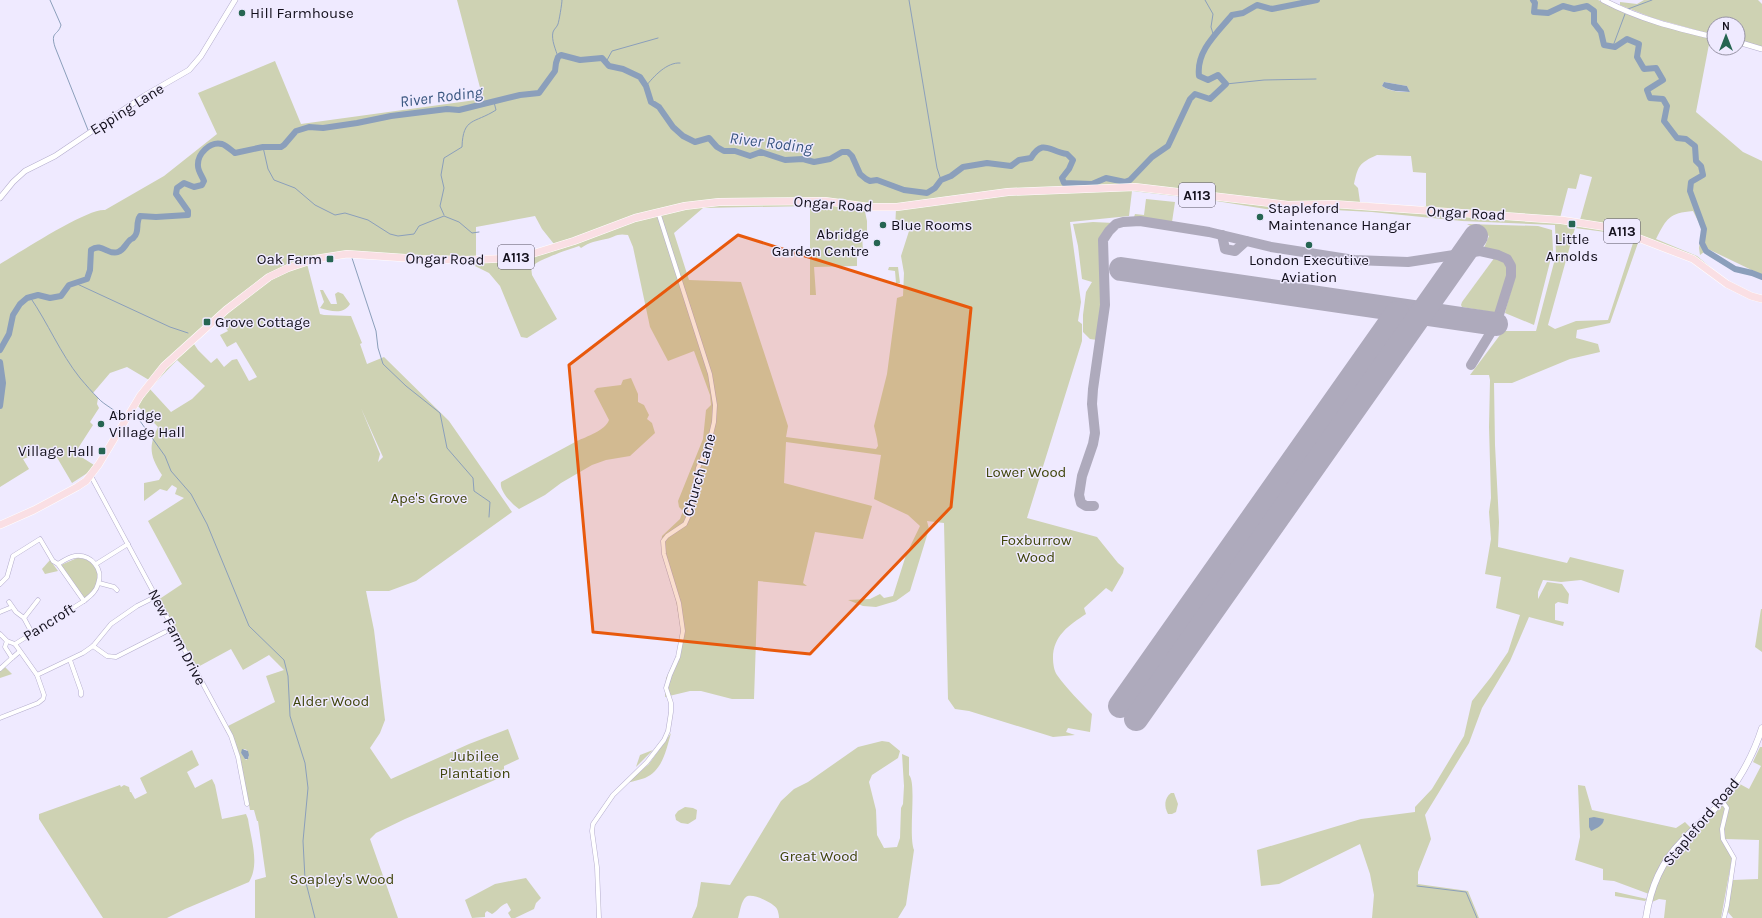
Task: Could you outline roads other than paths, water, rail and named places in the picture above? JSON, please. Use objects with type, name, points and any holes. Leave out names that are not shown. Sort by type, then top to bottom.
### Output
[{"type":"main road","name":"Ongar Road","points":[[0,525],[66,494],[91,476],[140,396],[164,366],[215,319],[269,276],[315,259],[347,254],[420,259],[467,260],[513,258],[568,243],[635,218],[692,205],[752,201],[825,201],[869,207],[897,207],[1008,192],[1135,187],[1288,205],[1333,204],[1561,220],[1612,228],[1693,258],[1727,284],[1751,296],[1762,299]]},
{"type":"main road","name":"Stapleford Road","points":[[1646,918],[1651,892],[1664,865],[1681,842],[1722,801],[1742,772],[1762,728]]},
{"type":"street","name":"Epping Lane","points":[[0,198],[25,170],[55,156],[144,96],[189,70],[201,56],[235,0]]},
{"type":"street","points":[[1603,0],[1658,24],[1706,35]]},
{"type":"street","points":[[1746,44],[1762,49]]},
{"type":"street","name":"Church Lane","points":[[599,918],[597,867],[592,831],[593,824],[613,795],[647,762],[664,740],[668,732],[671,703],[666,688],[678,657],[683,631],[679,603],[664,554],[663,541],[667,536],[685,524],[690,513],[698,468],[710,438],[714,422],[715,405],[710,374],[658,212]]},
{"type":"street","name":"New Farm Drive","points":[[91,476],[231,736],[238,756],[247,804]]},
{"type":"street","name":"Pancroft","points":[[0,584],[7,577],[13,556],[40,538],[53,561],[58,564],[84,601]]},
{"type":"street","points":[[96,564],[128,544]]},
{"type":"street","points":[[58,564],[70,558],[81,556],[85,557],[96,564],[99,572],[99,583],[114,587],[117,590]]},
{"type":"street","name":"Pancroft","points":[[15,644],[84,601],[94,593],[99,583]]},
{"type":"street","points":[[37,676],[83,653],[93,646],[111,624],[138,606],[155,597]]},
{"type":"street","points":[[24,618],[38,600]]},
{"type":"street","points":[[9,602],[12,607],[24,618],[32,633]]},
{"type":"street","points":[[0,612],[12,607]]},
{"type":"street","points":[[93,646],[107,656],[116,658],[165,632]]},
{"type":"street","points":[[0,634],[7,641],[15,644],[19,652],[37,676],[44,692],[43,699],[38,703],[0,718]]},
{"type":"street","points":[[7,641],[5,647],[12,658]]},
{"type":"street","points":[[0,669],[19,652]]},
{"type":"street","points":[[70,660],[81,695]]},
{"type":"street","points":[[1722,801],[1727,810],[1722,829],[1723,839],[1734,858],[1724,918]]},
{"type":"water","points":[[1384,82],[1407,86],[1410,92],[1389,89],[1382,86]]},
{"type":"water","points":[[242,749],[248,751],[248,759],[245,759],[241,753]]},
{"type":"water","points":[[1594,817],[1604,819],[1601,825],[1591,831],[1589,827],[1589,818]]},
{"type":"waterway","points":[[50,0],[61,25],[53,38],[55,47],[88,130]]},
{"type":"waterway","points":[[558,57],[553,42],[553,31],[558,24],[562,0]]},
{"type":"waterway","points":[[909,0],[937,168],[941,180]]},
{"type":"waterway","points":[[1205,0],[1213,14],[1211,27],[1214,37]]},
{"type":"waterway","name":"River Roding","points":[[0,350],[9,334],[13,315],[20,304],[27,298],[38,295],[50,298],[61,296],[69,285],[87,279],[90,270],[91,250],[95,248],[102,248],[114,253],[122,250],[136,235],[140,216],[156,217],[188,215],[188,211],[176,194],[177,188],[184,183],[194,187],[202,185],[204,181],[199,170],[198,161],[205,149],[213,144],[222,144],[235,153],[263,147],[281,147],[296,131],[309,127],[323,128],[391,116],[447,109],[459,110],[520,95],[539,93],[555,71],[558,57],[561,55],[580,60],[602,58],[609,66],[623,69],[640,77],[646,86],[651,102],[659,107],[673,127],[683,136],[695,142],[709,138],[717,147],[724,151],[735,151],[750,156],[761,152],[785,160],[803,159],[814,162],[830,159],[842,152],[848,152],[852,156],[860,174],[866,179],[870,181],[877,180],[904,190],[927,193],[935,188],[941,180],[951,176],[963,167],[987,163],[1011,166],[1019,160],[1031,158],[1035,152],[1043,147],[1067,154],[1073,160],[1069,169],[1062,178],[1064,183],[1092,184],[1106,178],[1125,182],[1130,180],[1152,157],[1168,146],[1190,99],[1195,94],[1210,99],[1226,84],[1218,75],[1208,80],[1199,76],[1199,67],[1204,50],[1232,15],[1243,13],[1257,5],[1272,9],[1317,0]]},
{"type":"waterway","name":"River Roding","points":[[1533,0],[1535,3],[1534,12],[1548,13],[1563,6],[1574,9],[1587,6],[1594,11],[1594,23],[1601,32],[1604,45],[1615,47],[1627,39],[1639,44],[1637,57],[1644,69],[1656,68],[1663,80],[1647,90],[1650,98],[1663,99],[1667,106],[1664,121],[1677,138],[1686,139],[1695,146],[1696,161],[1701,166],[1703,175],[1691,182],[1690,191],[1704,229],[1702,243],[1706,251],[1735,269],[1762,277]]},
{"type":"waterway","points":[[1628,9],[1652,0]]},
{"type":"waterway","points":[[1613,46],[1625,14]]},
{"type":"waterway","points":[[606,62],[612,51],[658,38]]},
{"type":"waterway","points":[[646,86],[666,67],[675,63],[680,63]]},
{"type":"waterway","points":[[1226,84],[1264,80],[1316,79]]},
{"type":"waterway","points":[[444,215],[440,206],[444,188],[441,175],[444,158],[462,147],[465,131],[471,122],[496,110],[494,102]]},
{"type":"waterway","points":[[263,147],[268,169],[274,180],[295,188],[315,205],[335,215],[345,213],[368,220],[390,234],[398,236],[414,234],[419,226],[444,216],[459,222],[472,233],[479,232]]},
{"type":"waterway","points":[[352,258],[376,331],[378,348],[383,364],[406,386],[440,413],[447,448],[473,478],[474,491],[490,502],[489,517]]},
{"type":"waterway","points":[[75,283],[170,327],[188,333]]},
{"type":"waterway","points":[[30,297],[66,358],[80,378],[101,401],[116,412],[121,418]]},
{"type":"waterway","name":"River Roding","points":[[0,362],[3,383],[0,406]]},
{"type":"waterway","points":[[130,419],[135,414],[165,456],[171,471],[191,494],[207,524],[249,626],[284,660],[288,676],[290,716],[305,763],[308,788],[303,841],[305,879],[315,918]]},
{"type":"waterway","points":[[1417,886],[1466,892],[1477,918]]},
{"type":"place","name":"Hill Farmhouse","points":[[242,13]]},
{"type":"place","name":"Stapleford Maintenance Hangar","points":[[1260,217]]},
{"type":"place","name":"Little Arnolds","points":[[1572,224]]},
{"type":"place","name":"Blue Rooms","points":[[883,225]]},
{"type":"place","name":"Abridge Garden Centre","points":[[877,243]]},
{"type":"place","name":"London Executive Aviation","points":[[1309,245]]},
{"type":"place","name":"Oak Farm","points":[[330,259]]},
{"type":"place","name":"Grove Cottage","points":[[207,322]]},
{"type":"place","name":"Abridge Village Hall","points":[[101,424]]},
{"type":"place","name":"Village Hall","points":[[102,451]]},
{"type":"park label","name":"Lower Wood","points":[[1026,472]]},
{"type":"park label","name":"Ape's Grove","points":[[429,498]]},
{"type":"park label","name":"Foxburrow Wood","points":[[1036,548]]},
{"type":"park label","name":"Alder Wood","points":[[331,701]]},
{"type":"park label","name":"Jubilee Plantation","points":[[475,764]]},
{"type":"park label","name":"Great Wood","points":[[819,856]]},
{"type":"park label","name":"Soapley's Wood","points":[[342,879]]}]
